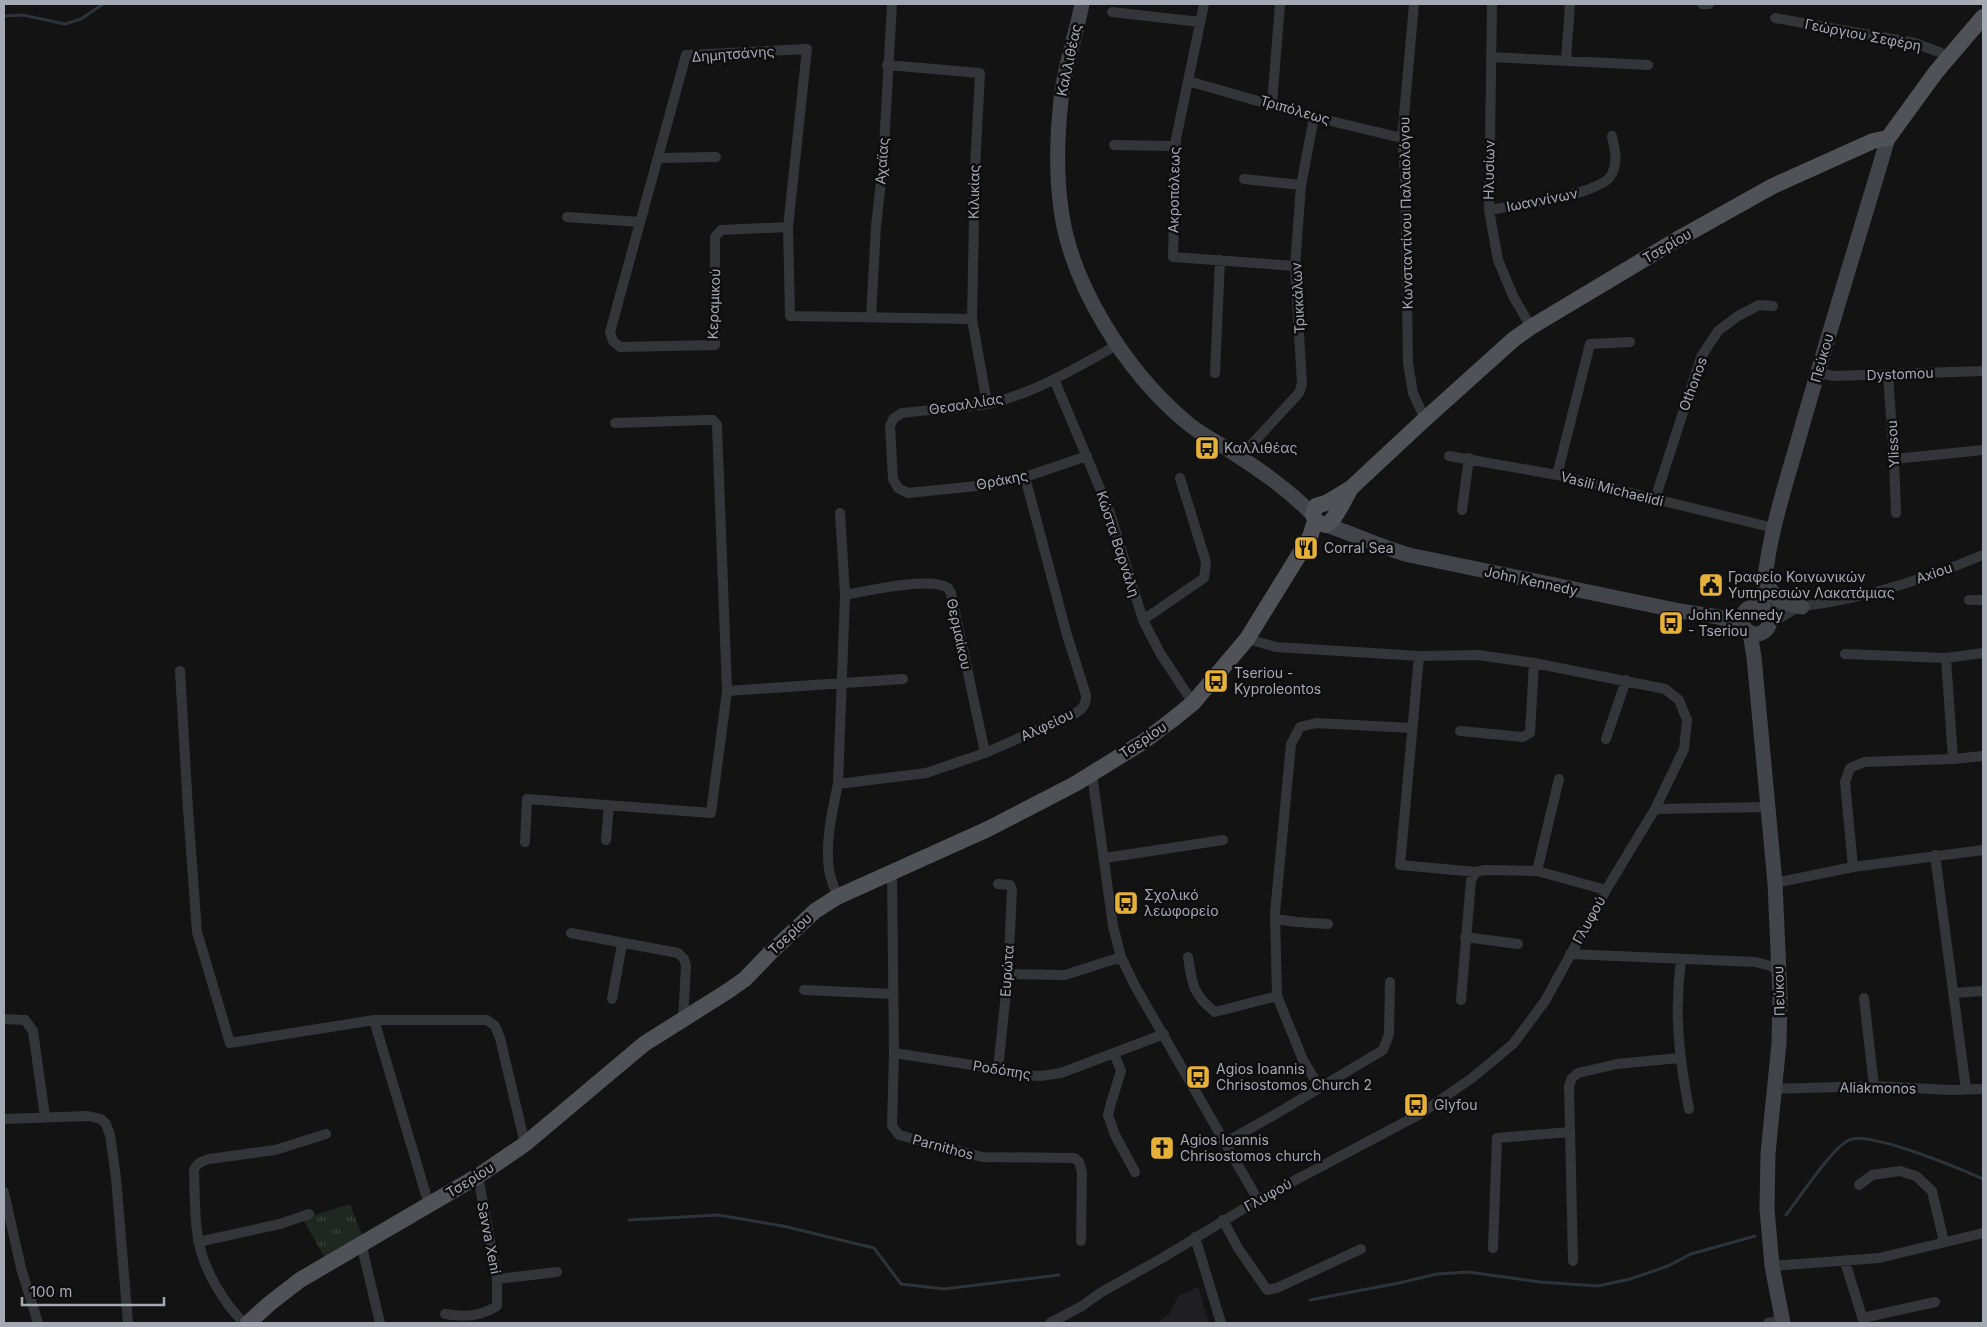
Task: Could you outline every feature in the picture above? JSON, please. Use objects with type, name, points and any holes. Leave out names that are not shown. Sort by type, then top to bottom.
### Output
[{"type":"main road","name":"Καλλιθέας","points":[[1082,4],[1069,51],[1061,98],[1057,148],[1061,210],[1069,245],[1090,299],[1117,345],[1152,391],[1186,422],[1240,457],[1297,499]]},
{"type":"main road","points":[[1888,138],[1936,72],[1983,17]]},
{"type":"main road","name":"Τσερίου","points":[[248,1323],[300,1280],[478,1176],[526,1144],[644,1044],[745,979],[772,950],[815,911],[838,897],[892,874],[995,825],[1092,774],[1142,742],[1194,703],[1247,639],[1324,516],[1425,419],[1514,340],[1532,327],[1678,239],[1772,186],[1873,141],[1888,138]]},
{"type":"main road","name":"Πεύκου","points":[[1778,1322],[1767,1209],[1773,1089],[1779,1043],[1779,971],[1775,883],[1754,657],[1757,619],[1774,528],[1888,138]]},
{"type":"main road","name":"John Kennedy","points":[[1297,499],[1347,531],[1372,544],[1409,555],[1719,618],[1757,619]]},
{"type":"main road","points":[[1764,578],[1772,594],[1781,603],[1799,607]]},
{"type":"street","name":"Αχαϊας","points":[[871,317],[876,226],[883,164],[887,65],[892,4]]},
{"type":"street","name":"Ακροπόλεως","points":[[1204,4],[1175,146],[1173,257],[1295,266]]},
{"type":"street","points":[[1272,104],[1280,4]]},
{"type":"street","name":"Κωνσταντίνου Παλαιολόγου","points":[[1414,4],[1402,138],[1405,172],[1408,363],[1413,393],[1425,419]]},
{"type":"street","name":"Ηλυσίων","points":[[1492,4],[1489,210],[1498,260],[1513,296],[1532,327]]},
{"type":"street","points":[[1566,60],[1570,4]]},
{"type":"street","points":[[1702,4],[1709,4]]},
{"type":"street","points":[[1112,12],[1200,22]]},
{"type":"street","name":"Γεώργιου Σεφέρη","points":[[1775,18],[1915,43],[1949,56]]},
{"type":"street","name":"Δημητσάνης","points":[[613,341],[610,332],[686,55],[807,49],[788,227]]},
{"type":"street","points":[[1491,56],[1648,65]]},
{"type":"street","name":"Κιλικίας","points":[[887,65],[980,73],[974,169],[972,319],[987,404]]},
{"type":"street","name":"Τριπόλεως","points":[[1188,80],[1314,117],[1402,138]]},
{"type":"street","name":"Τρικκάλων","points":[[1240,457],[1299,393],[1302,384],[1295,266],[1301,185],[1314,117]]},
{"type":"street","name":"Ιωαννίνων","points":[[1489,210],[1585,192],[1609,178],[1616,161],[1612,136]]},
{"type":"street","points":[[1114,146],[1175,146]]},
{"type":"street","points":[[658,158],[716,157]]},
{"type":"street","points":[[1244,180],[1301,185]]},
{"type":"street","points":[[567,217],[640,222]]},
{"type":"street","points":[[788,227],[790,316],[972,319]]},
{"type":"street","name":"Κεραμικού","points":[[613,341],[620,347],[715,345],[715,236],[721,230],[788,227]]},
{"type":"street","points":[[1215,373],[1220,260]]},
{"type":"street","name":"Othonos","points":[[1654,499],[1702,357],[1718,331],[1738,316],[1759,305],[1773,306]]},
{"type":"street","points":[[1557,475],[1590,344],[1630,342]]},
{"type":"street","name":"Θεσαλλίας","points":[[915,492],[908,493],[903,491],[898,488],[893,479],[890,426],[894,418],[902,413],[987,404],[1008,398],[1054,379],[1117,345]]},
{"type":"street","name":"Dystomou","points":[[1818,373],[1834,376],[1983,371]]},
{"type":"street","name":"Ylissou","points":[[1888,375],[1896,513]]},
{"type":"street","name":"Κώστα Βαρνάλη","points":[[1054,379],[1108,510],[1143,620],[1160,652],[1194,703]]},
{"type":"street","points":[[525,842],[527,799],[711,813],[726,691],[717,425],[713,420],[615,424]]},
{"type":"street","points":[[1894,458],[1983,450]]},
{"type":"street","name":"Θράκης","points":[[915,492],[977,486],[1025,478],[1087,456]]},
{"type":"street","name":"Vasili Michaelidi","points":[[1450,456],[1557,475],[1774,528]]},
{"type":"street","points":[[1462,510],[1469,458]]},
{"type":"street","name":"Αλφείου","points":[[838,784],[926,773],[985,754],[1084,708],[1086,695],[1066,635],[1025,478]]},
{"type":"street","points":[[1143,620],[1204,578],[1206,562],[1180,478]]},
{"type":"street","points":[[838,897],[830,874],[828,856],[832,814],[838,784],[845,595],[840,513]]},
{"type":"street","name":"Axiou","points":[[1757,619],[1799,607],[1889,589],[1983,555]]},
{"type":"street","name":"Θερμαίκου","points":[[845,595],[900,585],[937,584],[948,588],[951,593],[985,754]]},
{"type":"street","points":[[1969,600],[1983,600]]},
{"type":"street","name":"Axiou","points":[[1757,619],[1799,607]]},
{"type":"street","name":"Γλυφού","points":[[1050,1323],[1164,1258],[1222,1220],[1420,1114],[1472,1078],[1513,1044],[1538,1012],[1654,809],[1684,749],[1687,720],[1679,700],[1665,689],[1534,663],[1478,655],[1419,656],[1276,647],[1247,639]]},
{"type":"street","points":[[1845,654],[1946,658],[1983,653]]},
{"type":"street","points":[[1419,656],[1400,865],[1476,872],[1485,870],[1537,871],[1606,890]]},
{"type":"street","points":[[1946,658],[1953,759]]},
{"type":"street","points":[[1460,731],[1524,737],[1530,733],[1534,663]]},
{"type":"street","points":[[180,671],[197,932],[230,1043],[374,1020],[486,1020],[495,1026],[500,1038],[526,1144]]},
{"type":"street","points":[[726,691],[902,679]]},
{"type":"street","points":[[1606,739],[1626,680]]},
{"type":"street","points":[[1320,1088],[1304,1060],[1277,996],[1275,919],[1291,744],[1300,727],[1316,723],[1412,728]]},
{"type":"street","points":[[1853,867],[1845,782],[1850,768],[1864,762],[1983,756]]},
{"type":"street","points":[[1092,774],[1113,926],[1121,957],[1135,986],[1258,1200]]},
{"type":"street","points":[[1537,871],[1559,779]]},
{"type":"street","points":[[606,840],[610,806]]},
{"type":"street","points":[[1654,809],[1767,807]]},
{"type":"street","points":[[1104,858],[1223,840]]},
{"type":"street","points":[[1775,883],[1853,867],[1983,850]]},
{"type":"street","points":[[1935,855],[1966,1089]]},
{"type":"street","points":[[1460,1000],[1470,880],[1476,872]]},
{"type":"street","name":"Parnithos","points":[[892,874],[894,1052],[892,1126],[895,1132],[982,1157],[1074,1158],[1079,1162],[1082,1172],[1081,1242]]},
{"type":"street","name":"Ευρώτα","points":[[998,884],[1010,884],[1012,890],[1008,974],[998,1069]]},
{"type":"street","points":[[1275,919],[1328,924]]},
{"type":"street","points":[[571,933],[678,953],[684,959],[686,966],[683,1020]]},
{"type":"street","points":[[1465,937],[1518,944]]},
{"type":"street","points":[[612,999],[622,944]]},
{"type":"street","points":[[1756,962],[1777,951]]},
{"type":"street","points":[[1570,954],[1756,962],[1779,971]]},
{"type":"street","points":[[1008,974],[1064,975],[1121,957]]},
{"type":"street","points":[[1188,957],[1196,995],[1216,1012],[1277,996]]},
{"type":"street","points":[[1681,960],[1677,989],[1679,1058],[1688,1109]]},
{"type":"street","points":[[1224,1143],[1383,1050],[1389,1034],[1390,982]]},
{"type":"street","points":[[804,990],[893,994]]},
{"type":"street","points":[[1953,992],[1983,991]]},
{"type":"street","points":[[1864,998],[1874,1086]]},
{"type":"street","points":[[4,1019],[25,1020],[33,1031],[45,1117]]},
{"type":"street","points":[[374,1020],[429,1205]]},
{"type":"street","name":"Ροδόπης","points":[[894,1052],[998,1069],[1023,1075],[1040,1076],[1061,1073],[1164,1034]]},
{"type":"street","points":[[1114,1053],[1121,1072],[1108,1115],[1135,1172]]},
{"type":"street","points":[[1573,1261],[1569,1086],[1572,1078],[1578,1073],[1618,1064],[1679,1058]]},
{"type":"street","name":"Aliakmonos","points":[[1773,1089],[1874,1086],[1983,1089]]},
{"type":"street","points":[[4,1119],[96,1117],[101,1119],[108,1130],[116,1178],[128,1323]]},
{"type":"street","points":[[1493,1248],[1497,1138],[1570,1132]]},
{"type":"street","points":[[244,1323],[231,1310],[204,1262],[198,1242],[195,1166],[209,1159],[275,1150],[326,1134]]},
{"type":"street","points":[[1859,1185],[1872,1175],[1900,1171],[1916,1176],[1932,1191],[1944,1242]]},
{"type":"street","name":"Savva Xeni","points":[[445,1314],[471,1317],[484,1314],[497,1306],[497,1279],[478,1176]]},
{"type":"street","points":[[4,1192],[19,1260],[38,1323]]},
{"type":"street","points":[[198,1242],[280,1224],[309,1214]]},
{"type":"street","points":[[1222,1220],[1238,1248],[1267,1290],[1277,1288],[1361,1249]]},
{"type":"street","points":[[1772,1266],[1845,1262],[1900,1254],[1983,1233]]},
{"type":"street","points":[[1195,1238],[1221,1323]]},
{"type":"street","points":[[361,1243],[380,1323]]},
{"type":"street","points":[[1845,1262],[1863,1321],[1934,1302]]},
{"type":"street","points":[[497,1279],[557,1272]]},
{"type":"shaded area","points":[[1198,1287],[1209,1323],[1157,1323],[1170,1313],[1178,1296]]},
{"type":"green space","points":[[350,1204],[362,1235],[325,1258],[303,1219]]},
{"type":"waterway","points":[[4,16],[23,15],[65,24],[81,19],[103,4]]},
{"type":"waterway","points":[[1786,1215],[1834,1153],[1849,1140],[1859,1138],[1894,1145],[1983,1179]]},
{"type":"waterway","points":[[629,1220],[718,1215],[783,1226],[874,1248],[901,1284],[944,1289],[1059,1275]]},
{"type":"waterway","points":[[1310,1300],[1437,1274],[1468,1272],[1540,1282],[1598,1286],[1630,1279],[1668,1266],[1691,1254],[1755,1236]]},
{"type":"place","name":"Καλλιθέας","points":[[1207,448]]},
{"type":"place","name":"Corral Sea","points":[[1306,548]]},
{"type":"place","name":"Γραφείο Κοινωνικών Υυπηρεσιών Λακατάμιας","points":[[1711,585]]},
{"type":"place","name":"John Kennedy - Tseriou","points":[[1671,623]]},
{"type":"place","name":"Tseriou - Kyproleontos","points":[[1216,681]]},
{"type":"place","name":"Σχολικό λεωφορείο","points":[[1126,903]]},
{"type":"place","name":"Agios Ioannis Chrisostomos Church 2","points":[[1198,1077]]},
{"type":"place","name":"Glyfou","points":[[1416,1105]]},
{"type":"place","name":"Agios Ioannis Chrisostomos church","points":[[1162,1148]]}]
